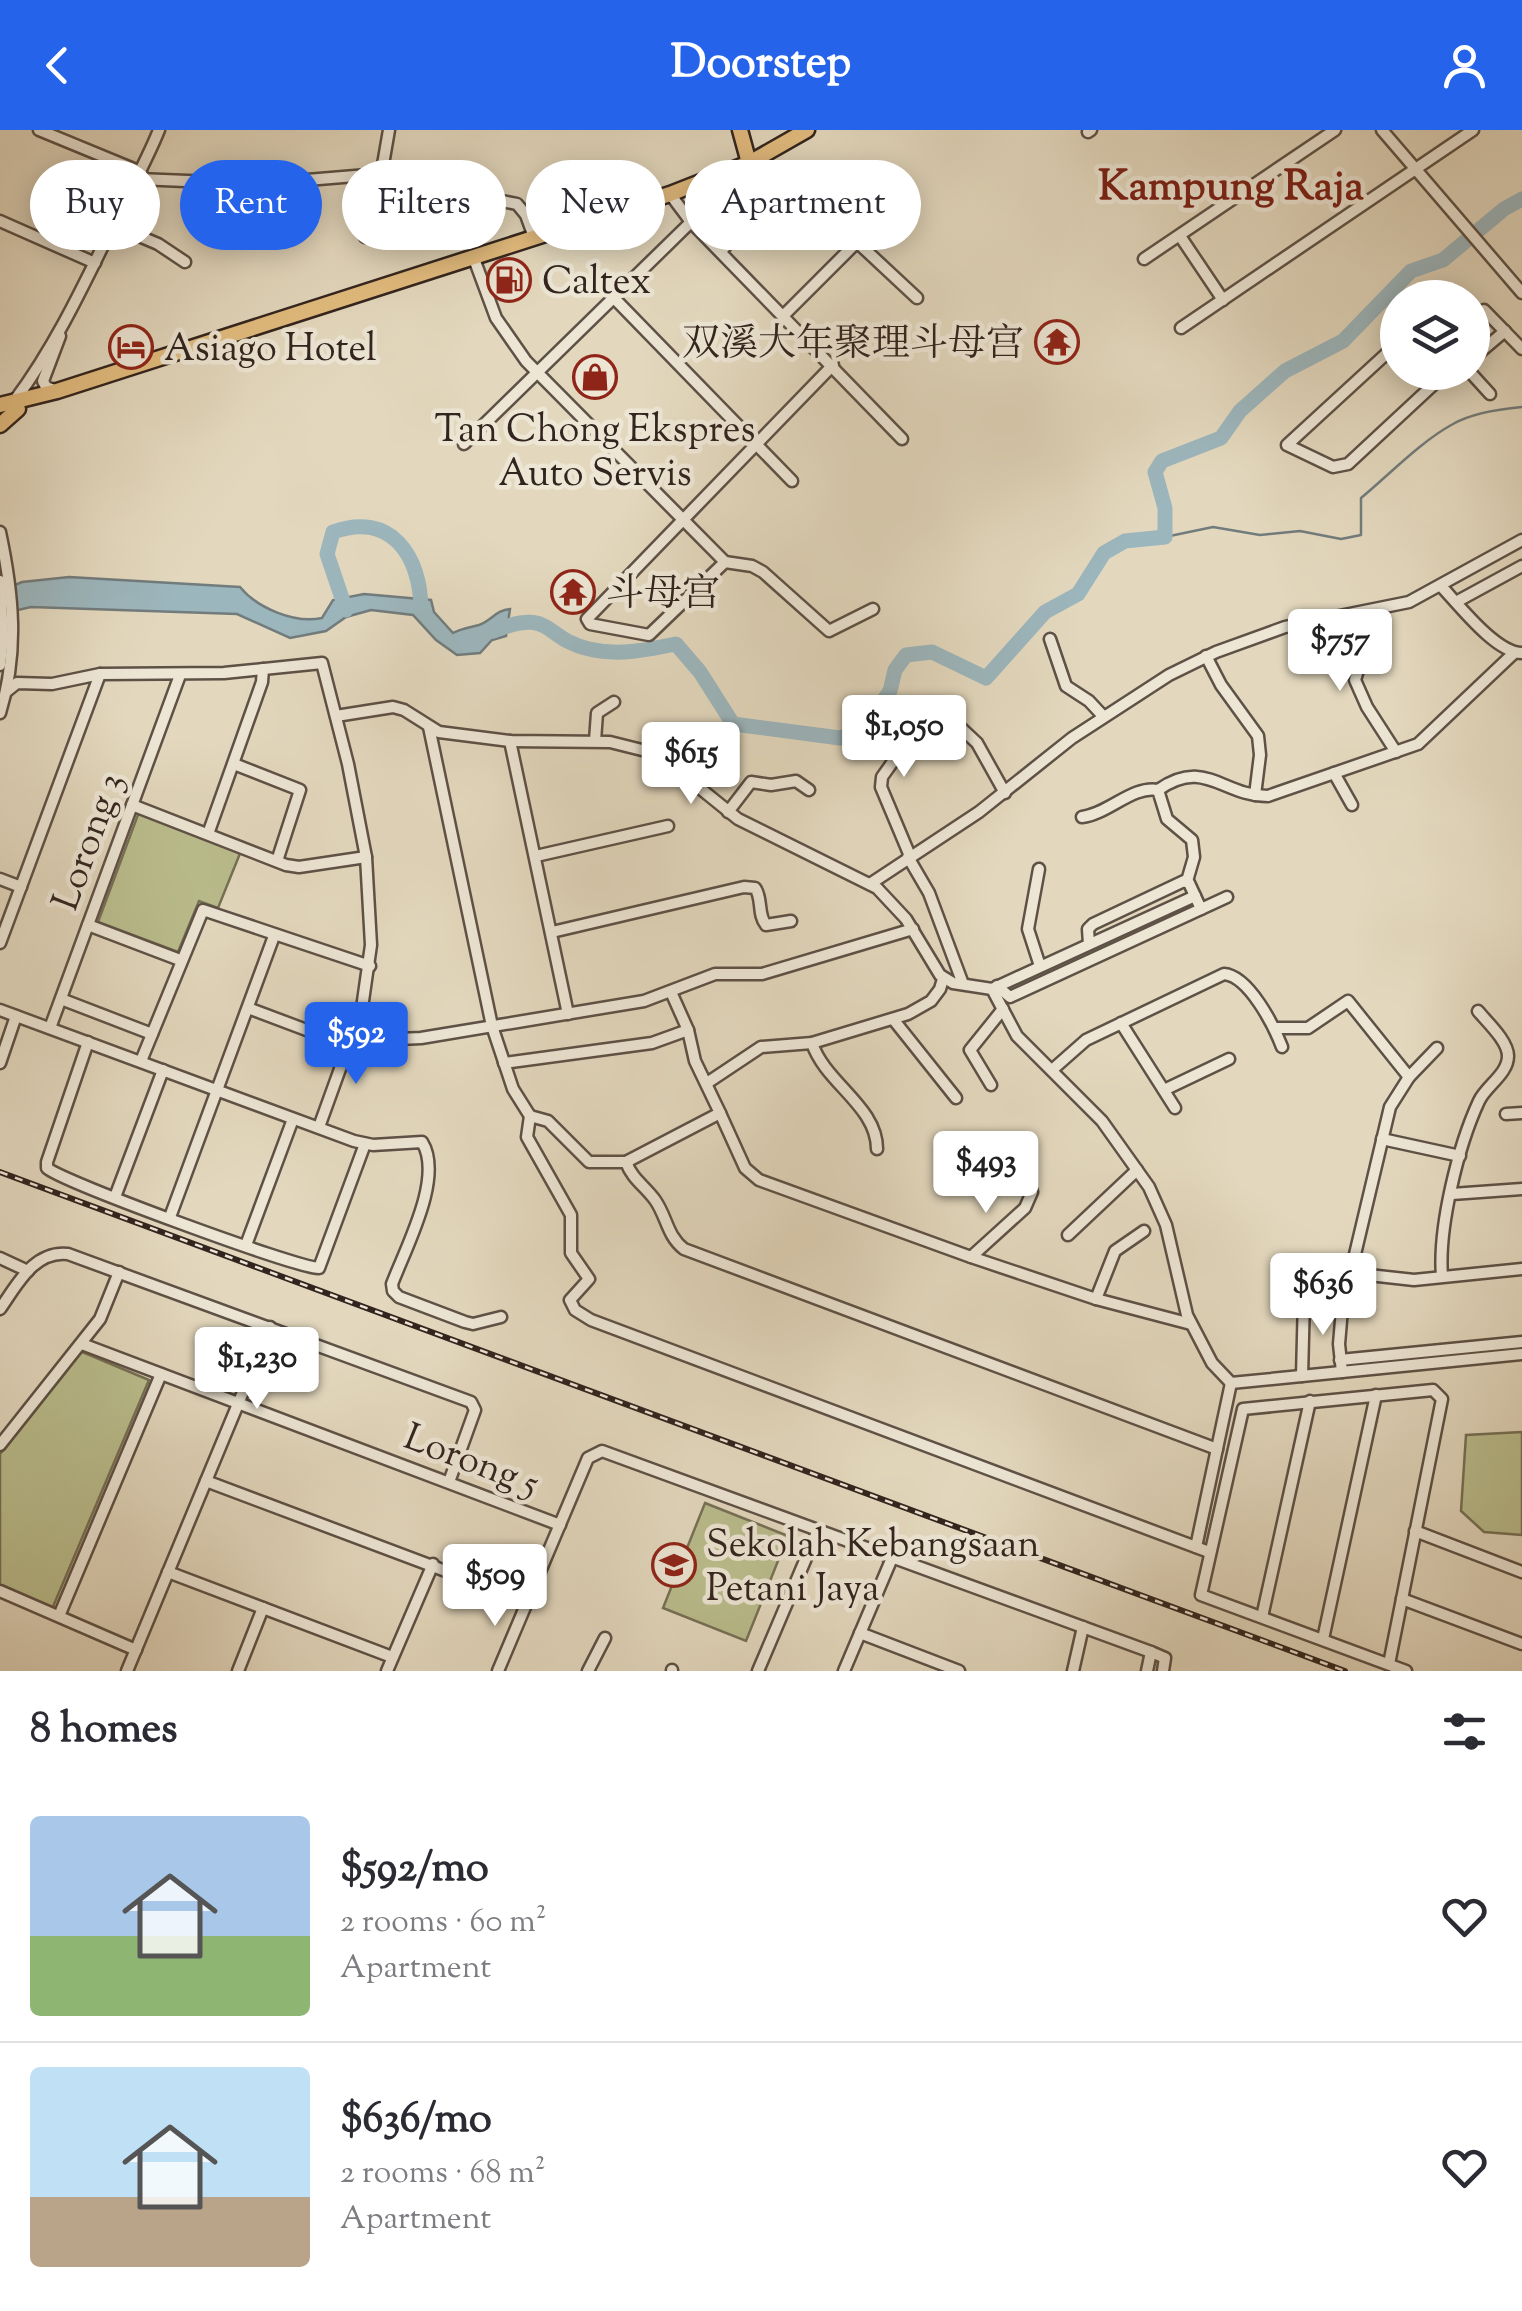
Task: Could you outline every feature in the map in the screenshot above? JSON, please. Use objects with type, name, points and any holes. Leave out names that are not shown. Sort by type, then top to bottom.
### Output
[{"type":"main road","points":[[740,130],[754,160],[807,130]]},
{"type":"main road","points":[[665,196],[685,188]]},
{"type":"main road","points":[[0,415],[11,405],[526,239]]},
{"type":"main road","points":[[0,425],[11,405]]},
{"type":"street","points":[[39,130],[105,160]]},
{"type":"street","points":[[147,160],[159,130]]},
{"type":"street","points":[[383,160],[388,130]]},
{"type":"street","points":[[1144,259],[1335,130]]},
{"type":"street","points":[[1382,130],[1522,292]]},
{"type":"street","points":[[1181,328],[1474,130]]},
{"type":"street","points":[[160,177],[259,184],[342,175]]},
{"type":"street","points":[[670,194],[685,214]]},
{"type":"street","points":[[506,202],[517,204],[526,215]]},
{"type":"street","points":[[0,221],[95,262]]},
{"type":"street","points":[[464,444],[685,228]]},
{"type":"street","points":[[1180,236],[1223,300]]},
{"type":"street","points":[[160,245],[185,262]]},
{"type":"street","points":[[11,405],[32,380],[101,250]]},
{"type":"street","points":[[784,315],[848,250]]},
{"type":"street","points":[[865,250],[917,298]]},
{"type":"street","points":[[721,251],[902,439]]},
{"type":"street","points":[[473,256],[496,318],[536,372],[725,562],[752,566],[763,572],[829,631],[836,631],[873,609]]},
{"type":"street","points":[[613,298],[792,480]]},
{"type":"street","points":[[1490,316],[1522,349]]},
{"type":"street","points":[[57,390],[46,387],[43,381],[63,326]]},
{"type":"street","points":[[1490,344],[1505,331]]},
{"type":"street","points":[[1380,359],[1286,445],[1333,467],[1348,464],[1428,390]]},
{"type":"street","points":[[725,562],[649,635],[588,622],[590,613],[833,365]]},
{"type":"street","points":[[1486,390],[1490,394]]},
{"type":"street","points":[[0,532],[10,585],[8,638],[0,665]]},
{"type":"street","points":[[870,884],[1004,793],[1103,716],[1206,656],[1285,627],[1396,607],[1522,540]]},
{"type":"street","points":[[1456,602],[1522,566]]},
{"type":"street","points":[[0,580],[13,662],[12,687],[0,713]]},
{"type":"street","points":[[1082,817],[1101,812],[1148,788],[1158,790],[1173,780],[1198,776],[1268,796],[1418,744],[1518,653],[1496,643],[1441,586]]},
{"type":"street","points":[[1050,639],[1066,686],[1103,716]]},
{"type":"street","points":[[1384,647],[1359,667],[1355,680],[1396,752]]},
{"type":"street","points":[[1206,656],[1220,685],[1258,736],[1260,755],[1254,795]]},
{"type":"street","points":[[12,687],[100,674],[180,675],[322,663],[366,856],[370,966],[353,1034],[319,1128]]},
{"type":"street","points":[[208,834],[264,669]]},
{"type":"street","points":[[0,943],[100,674]]},
{"type":"street","name":"Lorong 3","points":[[50,1028],[180,675]]},
{"type":"street","points":[[595,741],[597,713],[614,702]]},
{"type":"street","points":[[336,716],[399,708],[428,728],[510,741],[595,741],[650,752],[728,812],[870,884],[894,904],[943,978],[994,988],[1010,997],[1227,897]]},
{"type":"street","points":[[428,728],[492,1026],[513,1089],[530,1116],[548,1122],[588,1162],[626,1162],[720,1113]]},
{"type":"street","points":[[961,728],[976,743],[1004,793]]},
{"type":"street","points":[[884,730],[899,750],[882,777],[882,787],[909,856],[929,893],[963,984]]},
{"type":"street","points":[[510,741],[568,1014]]},
{"type":"street","points":[[234,764],[300,790],[277,861]]},
{"type":"street","points":[[1334,773],[1352,805]]},
{"type":"street","points":[[728,812],[751,782],[770,785],[796,781],[808,790]]},
{"type":"street","points":[[1158,790],[1166,819],[1192,840],[1194,856],[1187,881],[1201,909]]},
{"type":"street","points":[[132,804],[299,866],[366,856]]},
{"type":"street","points":[[536,856],[668,826]]},
{"type":"street","points":[[1039,869],[1028,928],[1040,966]]},
{"type":"street","points":[[0,879],[21,887]]},
{"type":"street","points":[[1089,944],[1088,929],[1093,924],[1187,881]]},
{"type":"street","points":[[552,932],[744,886],[758,892],[761,918],[766,925],[791,921]]},
{"type":"street","points":[[994,988],[1195,896]]},
{"type":"street","points":[[141,1062],[180,960],[200,914],[207,909],[274,936],[370,966]]},
{"type":"street","points":[[88,925],[180,960]]},
{"type":"street","points":[[353,1034],[410,1038],[634,1003],[715,974],[762,974],[912,930]]},
{"type":"street","points":[[170,1217],[274,936]]},
{"type":"street","points":[[1052,1070],[1086,1040],[1224,974],[1231,974],[1266,1013],[1282,1048]]},
{"type":"street","points":[[707,1083],[761,1046],[812,1043],[893,1019],[931,1001],[943,978]]},
{"type":"street","points":[[994,988],[1017,1036],[1102,1121],[1157,1202],[1184,1306],[1212,1362],[1231,1383]]},
{"type":"street","points":[[671,992],[688,1030],[695,1061],[751,1176],[1096,1299],[1192,1324]]},
{"type":"street","points":[[61,999],[152,1034]]},
{"type":"street","points":[[1275,1028],[1308,1028],[1348,1001],[1409,1077]]},
{"type":"street","points":[[248,1008],[349,1046]]},
{"type":"street","points":[[991,1085],[970,1050],[1003,1009]]},
{"type":"street","points":[[0,1010],[365,1144],[416,1140],[425,1147],[430,1182],[392,1284],[396,1294],[473,1324],[502,1317]]},
{"type":"street","points":[[1442,1276],[1441,1239],[1460,1156],[1478,1102],[1505,1068],[1508,1057],[1506,1047],[1478,1011]]},
{"type":"street","points":[[0,1063],[16,1016]]},
{"type":"street","points":[[893,1019],[956,1098]]},
{"type":"street","points":[[1120,1023],[1174,1108]]},
{"type":"street","points":[[504,1063],[652,1043],[688,1030]]},
{"type":"street","points":[[88,1042],[47,1168],[115,1198],[319,1268],[365,1144]]},
{"type":"street","points":[[812,1043],[824,1070],[870,1121],[878,1149]]},
{"type":"street","points":[[1341,1366],[1339,1326],[1393,1099],[1437,1048]]},
{"type":"street","points":[[1164,1090],[1229,1059]]},
{"type":"street","points":[[115,1198],[163,1070]]},
{"type":"street","points":[[1506,1114],[1522,1113]]},
{"type":"street","points":[[530,1116],[527,1137],[570,1215],[572,1253],[590,1280],[570,1300],[581,1315],[1209,1552]]},
{"type":"street","points":[[246,1245],[293,1119]]},
{"type":"street","points":[[1382,1139],[1460,1156]]},
{"type":"street","points":[[971,1257],[1025,1208],[1032,1192],[1025,1179],[979,1149]]},
{"type":"street","points":[[626,1162],[632,1175],[655,1199],[672,1237],[684,1249],[1216,1449]]},
{"type":"street","points":[[1068,1235],[1137,1170]]},
{"type":"street","points":[[1452,1194],[1522,1189]]},
{"type":"street","points":[[1096,1299],[1115,1251],[1144,1231]]},
{"type":"street","points":[[0,1309],[28,1271],[48,1254],[57,1253],[119,1272],[471,1402],[475,1410],[450,1482]]},
{"type":"street","points":[[0,1258],[28,1271]]},
{"type":"street","points":[[1351,1273],[1414,1280],[1522,1269]]},
{"type":"street","points":[[0,1445],[82,1344],[104,1312],[119,1272]]},
{"type":"street","points":[[1302,1376],[1304,1298]]},
{"type":"street","points":[[128,1671],[270,1328]]},
{"type":"street","points":[[1231,1383],[1522,1342]]},
{"type":"street","name":"Lorong 5","points":[[82,1344],[560,1525]]},
{"type":"street","points":[[1341,1366],[1522,1354]]},
{"type":"street","points":[[59,1616],[161,1374]]},
{"type":"street","points":[[1196,1546],[1231,1383]]},
{"type":"street","points":[[1389,1664],[1442,1399],[1432,1390],[1243,1410],[1201,1595],[1406,1671]]},
{"type":"street","points":[[1323,1639],[1376,1395]]},
{"type":"street","points":[[1262,1618],[1310,1401]]},
{"type":"street","points":[[498,1671],[588,1458],[602,1451],[1151,1652],[1165,1658],[1163,1671]]},
{"type":"street","points":[[206,1481],[528,1602]]},
{"type":"street","points":[[758,1671],[818,1530]]},
{"type":"street","points":[[1416,1531],[1522,1572]]},
{"type":"street","points":[[844,1671],[892,1558]]},
{"type":"street","points":[[386,1671],[433,1564]]},
{"type":"street","points":[[168,1572],[392,1657]]},
{"type":"street","points":[[0,1591],[136,1650]]},
{"type":"street","points":[[1402,1599],[1522,1644]]},
{"type":"street","points":[[238,1671],[264,1608]]},
{"type":"street","points":[[1073,1671],[1083,1626]]},
{"type":"street","points":[[860,1634],[960,1671]]},
{"type":"street","points":[[588,1671],[605,1638]]},
{"type":"street","points":[[1146,1671],[1151,1652]]},
{"type":"green space","points":[[139,812],[241,851],[218,908],[199,901],[178,952],[98,922]]},
{"type":"green space","points":[[80,1351],[149,1380],[52,1609],[0,1587],[0,1454]]},
{"type":"green space","points":[[1522,1432],[1522,1535],[1484,1532],[1461,1511],[1466,1435]]},
{"type":"green space","points":[[705,1503],[788,1536],[746,1641],[663,1608]]},
{"type":"water","points":[[69,577],[240,587],[266,608],[300,619],[322,618],[333,600],[364,594],[431,600],[434,612],[453,633],[510,609],[506,636],[492,640],[480,653],[457,655],[436,640],[413,615],[371,610],[346,617],[326,631],[290,638],[237,614],[31,607],[0,614],[0,591],[22,582]]},
{"type":"waterway","points":[[493,631],[527,622],[547,627],[574,644],[611,652],[676,644],[700,672],[733,724],[840,738],[865,728],[890,691],[895,670],[906,655],[932,652],[986,678],[1045,612],[1078,594],[1104,553],[1125,541],[1165,537],[1165,508],[1155,472],[1162,461],[1221,438],[1240,411],[1285,371],[1343,341],[1411,271],[1443,260],[1504,209],[1522,199]]},
{"type":"waterway","points":[[1165,537],[1213,527],[1260,535],[1300,531],[1341,539],[1361,535],[1361,498],[1417,449],[1461,420],[1522,407]]},
{"type":"waterway","points":[[346,610],[327,554],[333,532],[353,527],[386,533],[399,543],[415,572],[421,610]]},
{"type":"railway","points":[[0,1172],[1345,1671]]},
{"type":"place","name":"Caltex","points":[[509,280]]},
{"type":"place","name":"双溪大年聚理斗母宫","points":[[1057,342]]},
{"type":"place","name":"Asiago Hotel","points":[[131,347]]},
{"type":"place","name":"Tan Chong Ekspres Auto Servis","points":[[595,377]]},
{"type":"place","name":"斗母宫","points":[[573,592]]},
{"type":"place","name":"Sekolah Kebangsaan Petani Jaya","points":[[674,1565]]},
{"type":"district","name":"Kampung Raja","points":[[1231,184]]}]
